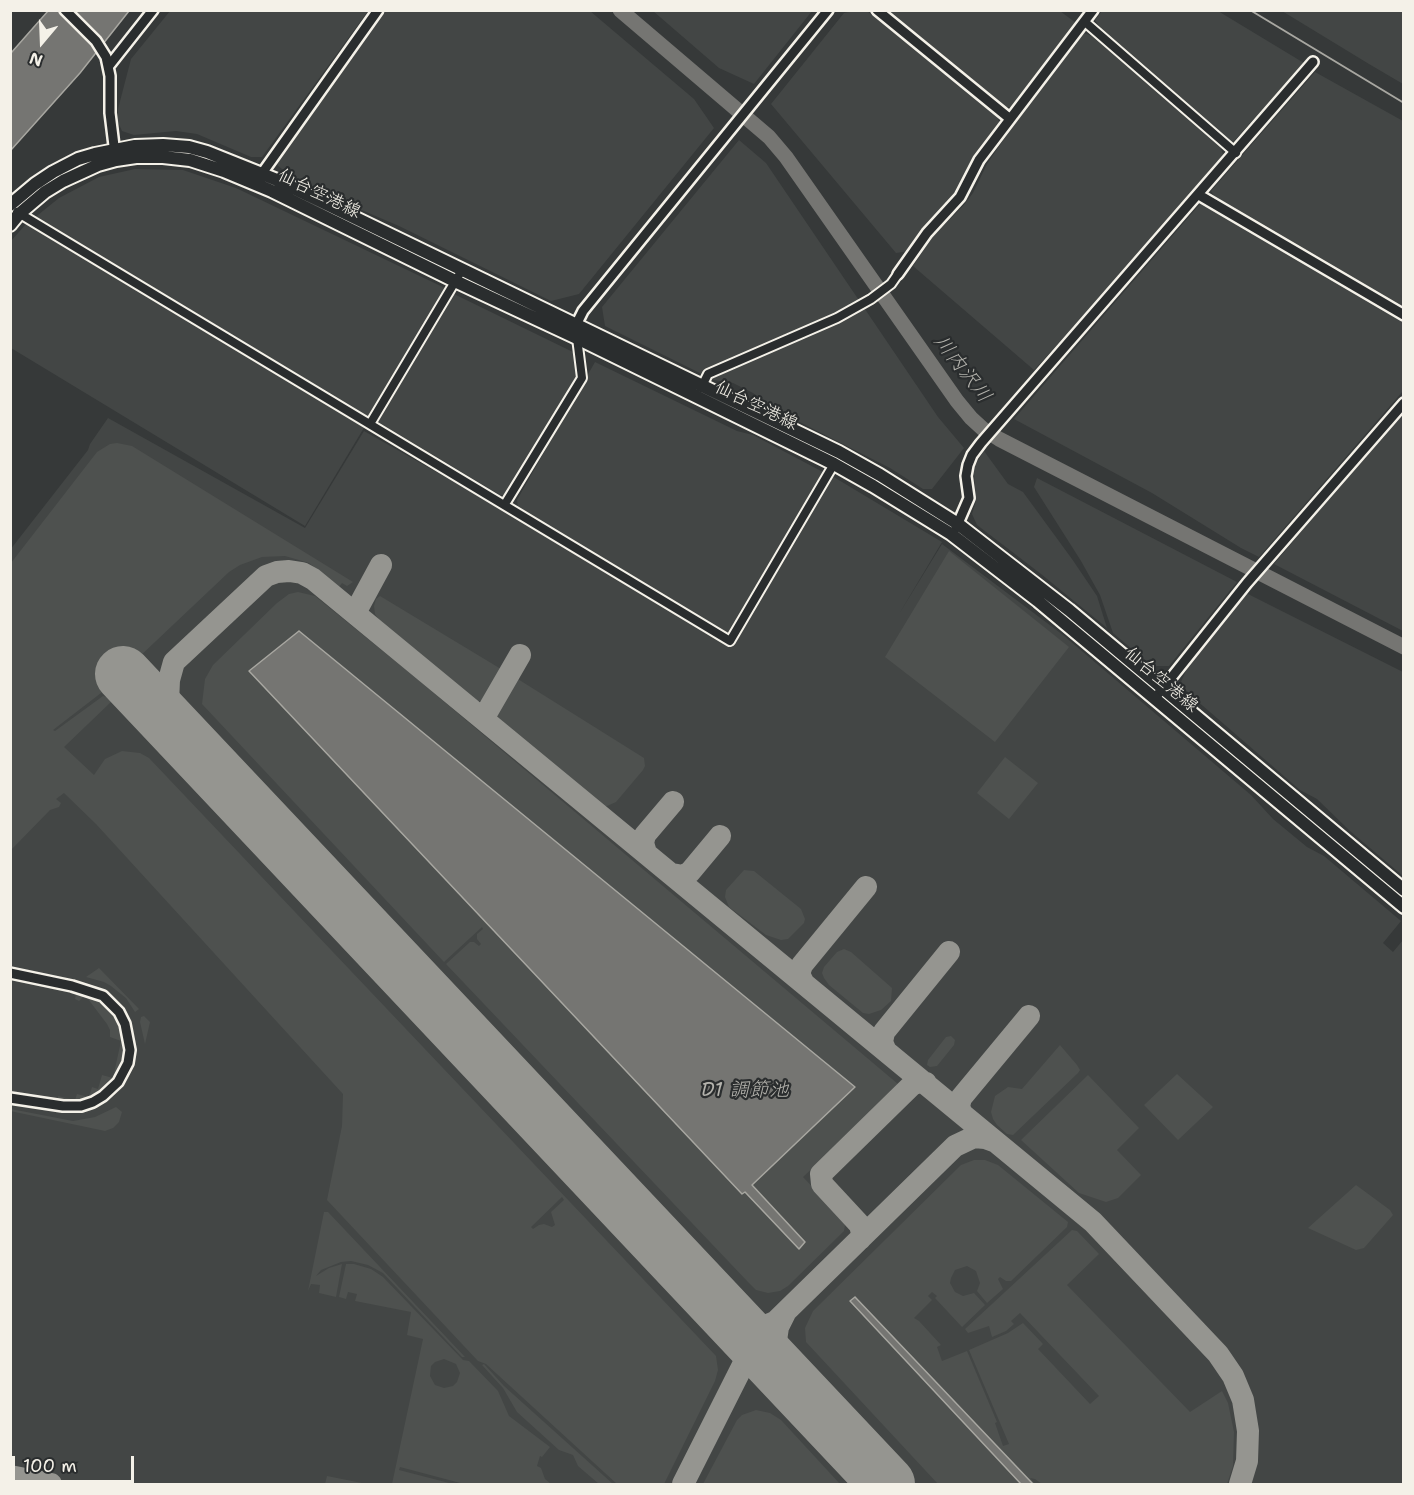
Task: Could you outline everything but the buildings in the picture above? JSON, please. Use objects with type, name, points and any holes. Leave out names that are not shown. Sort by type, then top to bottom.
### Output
[{"type":"main road","name":"仙台空港線","points":[[10,225],[13,209],[115,154],[163,156],[190,160],[259,179],[459,275],[577,338],[839,452],[955,529],[1038,601],[1159,693],[1404,890]]},
{"type":"main road","name":"仙台空港線","points":[[459,275],[576,325],[955,529]]},
{"type":"main road","name":"仙台空港線","points":[[1159,693],[1404,907]]},
{"type":"street","points":[[65,10],[96,41],[107,62],[115,154]]},
{"type":"street","points":[[107,62],[153,10]]},
{"type":"street","points":[[259,179],[378,10]]},
{"type":"street","points":[[505,504],[582,378],[576,325],[583,311],[828,10]]},
{"type":"street","points":[[877,10],[1009,118]]},
{"type":"street","points":[[700,391],[708,374],[837,318],[871,299],[891,284],[927,233],[960,197],[979,160],[1093,10]]},
{"type":"street","points":[[1085,22],[1236,153]]},
{"type":"street","points":[[955,529],[969,498],[966,476],[968,465],[981,443],[1313,62]]},
{"type":"street","points":[[1199,195],[1404,315]]},
{"type":"street","points":[[13,209],[730,641],[834,464]]},
{"type":"street","points":[[370,424],[459,275]]},
{"type":"street","points":[[1159,693],[1247,583],[1404,403]]},
{"type":"street","points":[[10,973],[72,986],[103,996],[119,1012],[125,1024],[130,1050],[128,1063],[118,1082],[93,1102],[81,1106],[63,1106],[10,1098]]},
{"type":"shaded area","points":[[170,11],[368,11],[262,157],[251,157],[197,134],[176,131],[134,135],[122,131],[117,120],[118,109],[131,59]]},
{"type":"shaded area","points":[[386,11],[590,11],[694,99],[714,128],[579,294],[551,301],[399,226],[343,202],[288,174],[276,164]]},
{"type":"shaded area","points":[[653,11],[812,11],[754,84],[719,68]]},
{"type":"shaded area","points":[[867,11],[997,116],[1000,124],[976,158],[956,193],[929,223],[909,251],[896,253],[771,104],[844,13]]},
{"type":"shaded area","points":[[888,11],[1060,11],[1076,23],[1012,107],[1006,107]]},
{"type":"shaded area","points":[[1102,11],[1218,11],[1304,63],[1233,142],[1212,127],[1104,33],[1095,20]]},
{"type":"shaded area","points":[[1282,11],[1403,11],[1403,84],[1369,64]]},
{"type":"shaded area","points":[[1084,33],[1092,36],[1221,148],[1223,155],[1101,297],[1034,370],[913,266],[933,236],[973,193],[987,164],[1015,123]]},
{"type":"shaded area","points":[[1315,72],[1403,121],[1403,309],[1218,202],[1211,191]]},
{"type":"shaded area","points":[[739,140],[766,163],[938,417],[964,448],[932,489],[923,489],[890,468],[772,408],[753,393],[733,383],[714,380],[605,326],[602,307]]},
{"type":"shaded area","points":[[135,169],[183,170],[236,188],[447,289],[369,419],[33,219],[59,198],[99,177]]},
{"type":"shaded area","points":[[1200,204],[1207,205],[1403,319],[1403,391],[1259,557],[1152,493],[1014,419]]},
{"type":"shaded area","points":[[26,224],[365,426],[305,526],[11,348],[11,241]]},
{"type":"shaded area","points":[[454,294],[575,353],[577,375],[506,495],[500,495],[378,422]]},
{"type":"shaded area","points":[[595,362],[737,431],[753,435],[823,472],[729,634],[518,508],[517,500]]},
{"type":"shaded area","points":[[1403,411],[1404,631],[1274,564]]},
{"type":"shaded area","points":[[108,418],[305,528],[364,431],[484,499],[731,646],[832,476],[942,542],[899,614],[942,544],[1063,635],[1251,795],[1273,819],[1307,847],[1324,856],[1401,921],[1383,943],[1393,952],[1403,940],[1403,1484],[11,1484],[10,550],[88,450]]},
{"type":"shaded area","points":[[110,444],[132,446],[353,582],[347,586],[342,583],[339,587],[309,563],[285,556],[262,557],[240,565],[229,572],[101,693],[53,730],[55,731],[103,696],[112,701],[64,747],[94,775],[105,759],[122,751],[140,753],[149,758],[716,1356],[718,1370],[715,1381],[664,1484],[617,1484],[486,1364],[478,1361],[327,1200],[342,1126],[343,1094],[96,824],[64,793],[56,799],[61,803],[59,807],[50,810],[11,850],[11,563],[97,452]],"holes":[[[562,1197],[564,1200],[551,1212],[555,1225],[552,1227],[544,1224],[533,1229],[531,1227]]]},
{"type":"shaded area","points":[[984,451],[1008,484],[1023,492],[1072,559],[1097,596],[1107,628],[977,525],[972,514],[976,501],[974,473],[975,465]]},
{"type":"shaded area","points":[[1037,478],[1237,582],[1169,666],[1152,666],[1113,633],[1100,595],[1034,487]]},
{"type":"shaded area","points":[[949,551],[1069,647],[995,742],[885,657]]},
{"type":"shaded area","points":[[298,592],[315,596],[416,678],[898,1084],[897,1088],[803,1177],[843,1219],[845,1225],[844,1231],[788,1286],[780,1291],[768,1293],[756,1290],[446,964],[470,942],[479,946],[481,944],[477,939],[477,934],[483,929],[482,927],[444,962],[202,704],[205,679],[213,665],[289,594]],"holes":[[[249,670],[854,1087],[752,1185],[805,1243],[798,1248],[745,1192],[742,1194]]]},
{"type":"shaded area","points":[[1246,593],[1403,672],[1403,876],[1350,831],[1317,799],[1300,790],[1188,693],[1181,682],[1188,666]]},
{"type":"shaded area","points":[[380,596],[501,669],[501,674],[487,698],[477,701],[379,620],[374,606],[376,599]]},
{"type":"shaded area","points":[[513,676],[644,758],[643,770],[616,802],[602,806],[496,718],[493,713],[494,708]]},
{"type":"shaded area","points":[[1005,757],[1038,783],[1009,819],[977,793]]},
{"type":"shaded area","points":[[744,870],[754,871],[801,909],[805,919],[804,923],[788,939],[781,940],[766,935],[729,907],[725,897],[726,890]]},
{"type":"shaded area","points":[[844,949],[851,952],[892,988],[891,1001],[881,1010],[869,1014],[863,1013],[829,985],[824,978],[822,973],[824,967],[837,952]]},
{"type":"shaded area","points":[[99,968],[139,1009],[135,1012],[126,998],[111,986],[86,977]]},
{"type":"shaded area","points":[[10,977],[77,992],[94,998],[109,1010],[121,1028],[124,1049],[119,1069],[114,1078],[106,1087],[89,1097],[92,1087],[98,1089],[102,1075],[113,1078],[121,1041],[110,1037],[107,1024],[85,995],[79,1001],[75,999],[76,994],[11,980]]},
{"type":"shaded area","points":[[144,1016],[150,1022],[145,1044],[140,1022],[141,1017]]},
{"type":"shaded area","points":[[951,1036],[955,1040],[954,1045],[937,1066],[927,1065],[928,1060],[946,1037]]},
{"type":"shaded area","points":[[1060,1045],[1080,1070],[1013,1135],[1007,1134],[993,1119],[991,1112],[995,1096],[1008,1087],[1022,1089]]},
{"type":"shaded area","points":[[1177,1074],[1213,1107],[1178,1140],[1144,1105]]},
{"type":"shaded area","points":[[1088,1075],[1139,1128],[1117,1150],[1141,1175],[1118,1198],[1106,1202],[1079,1193],[1021,1140]]},
{"type":"shaded area","points":[[11,1090],[57,1100],[11,1092]]},
{"type":"shaded area","points":[[77,1094],[89,1097],[76,1101],[57,1100],[58,1096],[75,1100]]},
{"type":"shaded area","points":[[116,1107],[122,1112],[119,1122],[113,1128],[105,1131],[10,1111],[11,1109],[73,1121],[95,1117]]},
{"type":"shaded area","points":[[974,1160],[985,1160],[998,1165],[1068,1222],[1067,1227],[1011,1281],[1000,1277],[998,1279],[1003,1289],[987,1303],[977,1291],[980,1283],[976,1271],[967,1266],[955,1270],[950,1283],[955,1292],[963,1296],[974,1293],[985,1305],[962,1327],[932,1292],[928,1296],[932,1300],[914,1318],[941,1345],[937,1347],[942,1361],[967,1351],[997,1422],[995,1423],[1003,1446],[1009,1444],[969,1350],[1008,1333],[1023,1323],[1043,1344],[1038,1349],[1090,1404],[1099,1396],[1020,1313],[1011,1321],[1014,1324],[1006,1331],[992,1337],[989,1326],[968,1333],[965,1329],[1072,1230],[1077,1231],[1099,1254],[1067,1285],[1190,1412],[1222,1391],[1228,1403],[1234,1432],[1233,1466],[1227,1484],[1042,1484],[1030,1478],[1035,1484],[1033,1484],[855,1297],[850,1302],[1021,1484],[938,1484],[806,1342],[805,1328],[813,1311],[961,1165]]},
{"type":"shaded area","points":[[1356,1185],[1390,1210],[1393,1215],[1364,1248],[1356,1250],[1308,1228]]},
{"type":"shaded area","points":[[324,1212],[328,1212],[465,1357],[462,1357],[383,1273],[368,1265],[351,1261],[341,1262],[321,1270],[316,1276],[329,1268],[342,1264],[336,1297],[319,1293],[320,1285],[311,1284],[308,1291]]},
{"type":"shaded area","points":[[346,1264],[371,1269],[383,1277],[463,1360],[469,1361],[498,1391],[509,1416],[550,1447],[542,1457],[540,1456],[537,1466],[541,1468],[545,1479],[551,1484],[464,1484],[400,1467],[399,1470],[453,1484],[392,1484],[423,1339],[407,1335],[411,1312],[355,1301],[357,1294],[348,1292],[346,1299],[339,1297]],"holes":[[[444,1359],[456,1364],[460,1373],[457,1382],[453,1386],[444,1388],[435,1385],[430,1376],[431,1366]]]},
{"type":"shaded area","points":[[484,1364],[504,1386],[613,1484],[599,1484],[578,1466],[573,1455],[559,1450],[517,1412],[503,1388],[482,1365]]},
{"type":"shaded area","points":[[756,1410],[770,1413],[781,1420],[840,1484],[703,1484],[737,1420],[742,1415]]},
{"type":"shaded area","points":[[327,1476],[367,1484],[325,1484]]},
{"type":"water","points":[[48,11],[129,11],[80,73],[11,150],[11,53]]},
{"type":"water","name":"D1 調節池","points":[[299,631],[855,1087],[752,1185],[805,1242],[799,1249],[745,1192],[742,1194],[249,671]]},
{"type":"water","points":[[855,1297],[1033,1484],[1021,1484],[850,1301]]},
{"type":"waterway","name":"川内沢川","points":[[620,10],[769,137],[786,157],[957,401],[983,429],[1404,647]]},
{"type":"waterway","points":[[1250,10],[1404,103]]},
{"type":"taxiway","points":[[355,613],[381,565]]},
{"type":"taxiway","points":[[177,730],[171,719],[168,703],[169,680],[174,662],[266,576],[289,571],[302,573],[313,579],[1093,1222],[1218,1354],[1233,1376],[1243,1400],[1248,1431],[1247,1461],[1240,1484]]},
{"type":"taxiway","points":[[483,719],[520,655]]},
{"type":"taxiway","points":[[646,853],[643,843],[645,835],[673,802]]},
{"type":"taxiway","points":[[672,874],[683,876],[690,872],[720,836]]},
{"type":"taxiway","points":[[803,982],[799,974],[802,965],[866,887]]},
{"type":"taxiway","points":[[885,1049],[882,1042],[884,1032],[949,952]]},
{"type":"taxiway","points":[[961,1112],[959,1106],[961,1098],[1029,1016]]},
{"type":"taxiway","points":[[860,1239],[862,1233],[860,1225],[822,1184],[821,1174],[912,1085],[919,1082],[926,1083]]},
{"type":"taxiway","points":[[730,1319],[755,1328],[775,1322],[955,1146],[974,1137],[996,1142]]},
{"type":"taxiway","points":[[785,1313],[778,1327],[775,1347],[778,1363],[788,1380]]},
{"type":"taxiway","points":[[683,1484],[746,1359],[747,1343],[740,1329]]},
{"type":"taxiway","points":[[10,1476],[51,1484]]},
{"type":"runway","points":[[123,674],[887,1484]]}]
